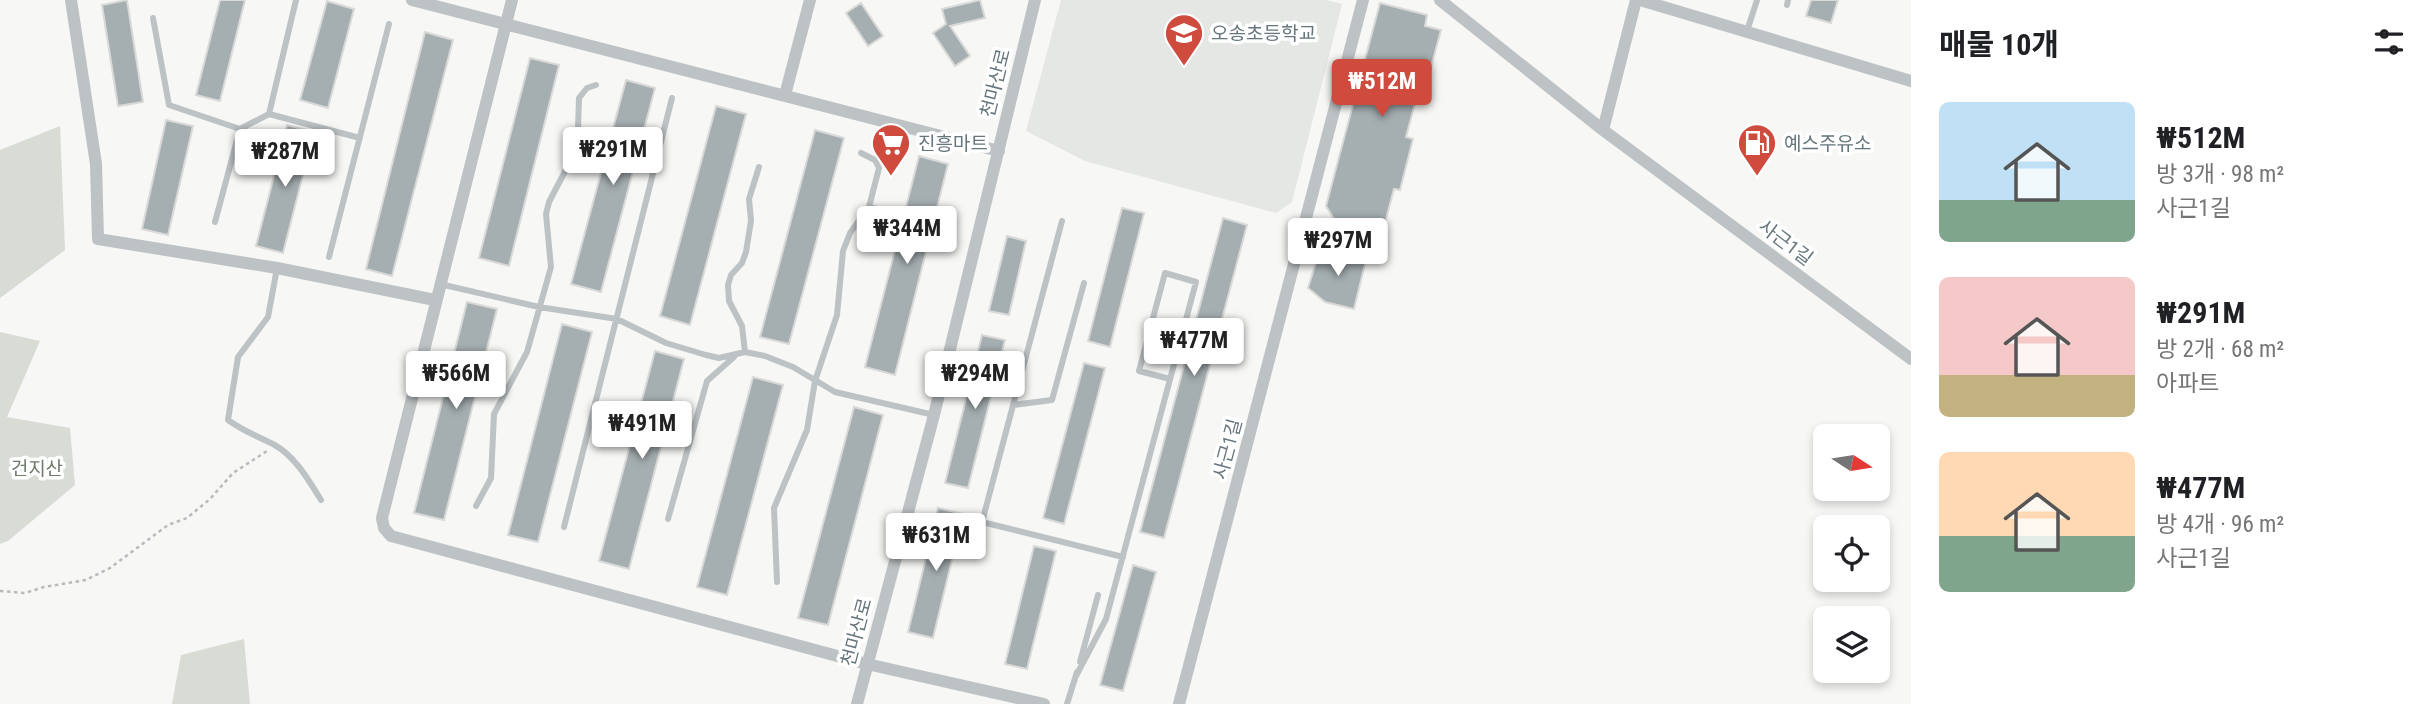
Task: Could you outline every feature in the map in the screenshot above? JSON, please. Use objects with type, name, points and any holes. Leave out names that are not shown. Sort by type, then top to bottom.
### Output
[{"type":"street","points":[[71,0],[96,164],[98,239],[277,268],[435,300]]},
{"type":"street","points":[[412,0],[999,150]]},
{"type":"street","points":[[512,0],[435,300],[382,519],[384,528],[391,536],[867,664],[1044,704]]},
{"type":"street","points":[[785,95],[810,0]]},
{"type":"street","name":"천마산로","points":[[856,704],[933,415],[1035,0]]},
{"type":"street","name":"사근1길","points":[[1179,704],[1363,0]]},
{"type":"street","name":"사근1길","points":[[1440,0],[1603,130],[1911,359]]},
{"type":"street","points":[[1603,130],[1638,0],[1911,81]]},
{"type":"lane","points":[[269,114],[296,0]]},
{"type":"lane","points":[[1747,31],[1757,0]]},
{"type":"lane","points":[[153,18],[169,105],[240,129],[269,114],[360,138]]},
{"type":"lane","points":[[329,257],[389,24]]},
{"type":"lane","points":[[476,506],[491,478],[494,414],[527,352],[551,267],[546,214],[549,202],[572,158],[578,128],[579,98],[587,88],[596,85]]},
{"type":"lane","points":[[564,527],[672,98]]},
{"type":"lane","points":[[215,222],[240,129]]},
{"type":"lane","points":[[777,582],[774,508],[805,439],[816,381],[837,315],[843,251],[850,233],[869,207],[879,168],[875,160],[861,153]]},
{"type":"lane","points":[[745,352],[742,326],[729,300],[728,285],[731,275],[746,252],[751,221],[749,199],[759,167]]},
{"type":"lane","points":[[869,207],[899,214]]},
{"type":"lane","points":[[1062,221],[982,523],[1123,557]]},
{"type":"lane","points":[[277,268],[268,317],[238,357],[228,420],[243,432],[275,446],[301,468],[321,500]]},
{"type":"lane","points":[[1076,677],[1106,619],[1196,282],[1164,273],[1139,371],[1170,379]]},
{"type":"lane","points":[[440,284],[539,307],[617,319],[684,350],[719,358],[736,356]]},
{"type":"lane","points":[[1013,405],[1052,400],[1084,284]]},
{"type":"lane","points":[[668,519],[707,381],[736,356],[745,352],[793,367],[835,392],[933,415]]},
{"type":"lane","points":[[1067,704],[1098,595]]},
{"type":"path","points":[[0,591],[25,593],[86,580],[110,568],[168,525],[187,517],[210,499],[233,473],[275,446]]},
{"type":"shaded area","name":"오송초등학교","points":[[1061,0],[1326,0],[1342,4],[1292,202],[1276,213],[1085,161],[1026,131]]},
{"type":"green space","points":[[60,126],[65,250],[0,298],[0,150]]},
{"type":"green space","name":"건지산","points":[[0,332],[40,341],[7,417],[70,428],[75,485],[8,541],[0,544]]},
{"type":"green space","points":[[244,639],[250,704],[172,704],[181,655]]},
{"type":"building","points":[[127,0],[143,102],[118,106],[102,5]]},
{"type":"building","points":[[220,0],[245,0],[220,101],[196,95]]},
{"type":"building","points":[[980,0],[985,18],[950,26],[970,56],[955,66],[933,33],[946,24],[942,9]]},
{"type":"building","points":[[1811,0],[1838,0],[1831,23],[1806,16]]},
{"type":"building","points":[[327,1],[354,9],[328,108],[300,100]]},
{"type":"building","points":[[861,3],[883,36],[868,46],[846,13]]},
{"type":"building","points":[[1380,3],[1427,15],[1425,26],[1441,30],[1423,97],[1417,96],[1406,137],[1413,139],[1400,190],[1394,189],[1382,234],[1336,222],[1326,206]]},
{"type":"building","points":[[425,32],[453,40],[392,276],[366,269]]},
{"type":"building","points":[[530,58],[559,65],[509,266],[479,258]]},
{"type":"building","points":[[626,80],[655,88],[601,292],[571,284]]},
{"type":"building","points":[[716,106],[746,114],[690,325],[660,316]]},
{"type":"building","points":[[166,120],[193,126],[168,235],[142,229]]},
{"type":"building","points":[[287,125],[314,132],[283,253],[256,246]]},
{"type":"building","points":[[815,130],[844,138],[789,344],[760,337]]},
{"type":"building","points":[[919,156],[948,164],[895,375],[865,367]]},
{"type":"building","points":[[1122,208],[1144,213],[1110,347],[1088,341]]},
{"type":"building","points":[[1223,218],[1247,225],[1164,538],[1140,532]]},
{"type":"building","points":[[1007,236],[1026,241],[1009,315],[989,311]]},
{"type":"building","points":[[1331,251],[1361,257],[1365,264],[1354,309],[1325,302],[1308,288],[1318,256]]},
{"type":"building","points":[[467,302],[497,309],[444,520],[414,513]]},
{"type":"building","points":[[562,324],[592,332],[538,542],[508,535]]},
{"type":"building","points":[[982,335],[1005,340],[968,488],[945,483]]},
{"type":"building","points":[[655,351],[684,359],[629,569],[599,561]]},
{"type":"building","points":[[1084,363],[1105,368],[1064,524],[1043,518]]},
{"type":"building","points":[[753,377],[783,385],[727,595],[697,587]]},
{"type":"building","points":[[854,407],[883,415],[828,625],[798,618]]},
{"type":"building","points":[[938,508],[963,514],[933,638],[908,632]]},
{"type":"building","points":[[1034,546],[1056,551],[1027,669],[1005,664]]},
{"type":"building","points":[[1133,565],[1156,572],[1123,691],[1100,685]]},
{"type":"place","name":"오송초등학교","points":[[1184,67]]},
{"type":"place","name":"진흥마트","points":[[891,177]]},
{"type":"place","name":"예스주유소","points":[[1757,177]]}]
